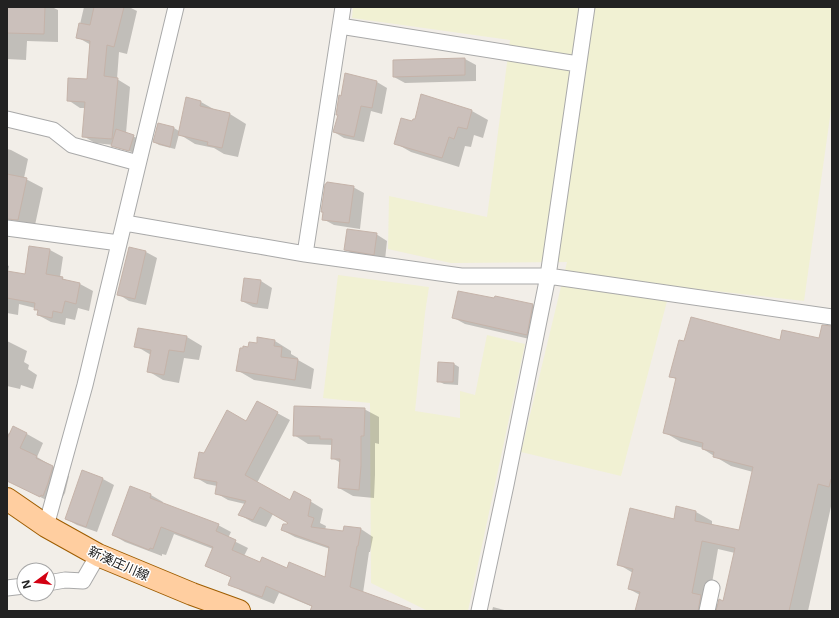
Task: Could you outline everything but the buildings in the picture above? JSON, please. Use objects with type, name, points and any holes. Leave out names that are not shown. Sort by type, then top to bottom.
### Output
[{"type":"main road","name":"新湊庄川線","points":[[7,499],[46,526],[98,556],[192,594],[239,611]]},
{"type":"street","points":[[46,526],[85,385],[176,7]]},
{"type":"street","points":[[305,254],[343,7]]},
{"type":"street","points":[[479,611],[508,477],[548,276],[587,7]]},
{"type":"street","points":[[340,26],[578,64]]},
{"type":"street","points":[[7,119],[53,130],[72,145],[114,155],[138,163]]},
{"type":"street","points":[[125,223],[305,254],[461,276],[548,276],[832,317]]},
{"type":"street","points":[[7,228],[119,243]]},
{"type":"street","points":[[56,581],[83,581],[98,556]]},
{"type":"street","points":[[707,611],[712,588]]},
{"type":"green space","points":[[353,7],[832,7],[832,103],[804,301],[671,286],[621,476],[521,452],[567,262],[451,263],[388,249],[389,196],[487,217],[510,40],[352,18]]},
{"type":"green space","points":[[338,275],[429,287],[415,411],[460,418],[460,391],[475,395],[487,335],[525,344],[468,611],[428,611],[371,583],[370,403],[323,398]]}]
